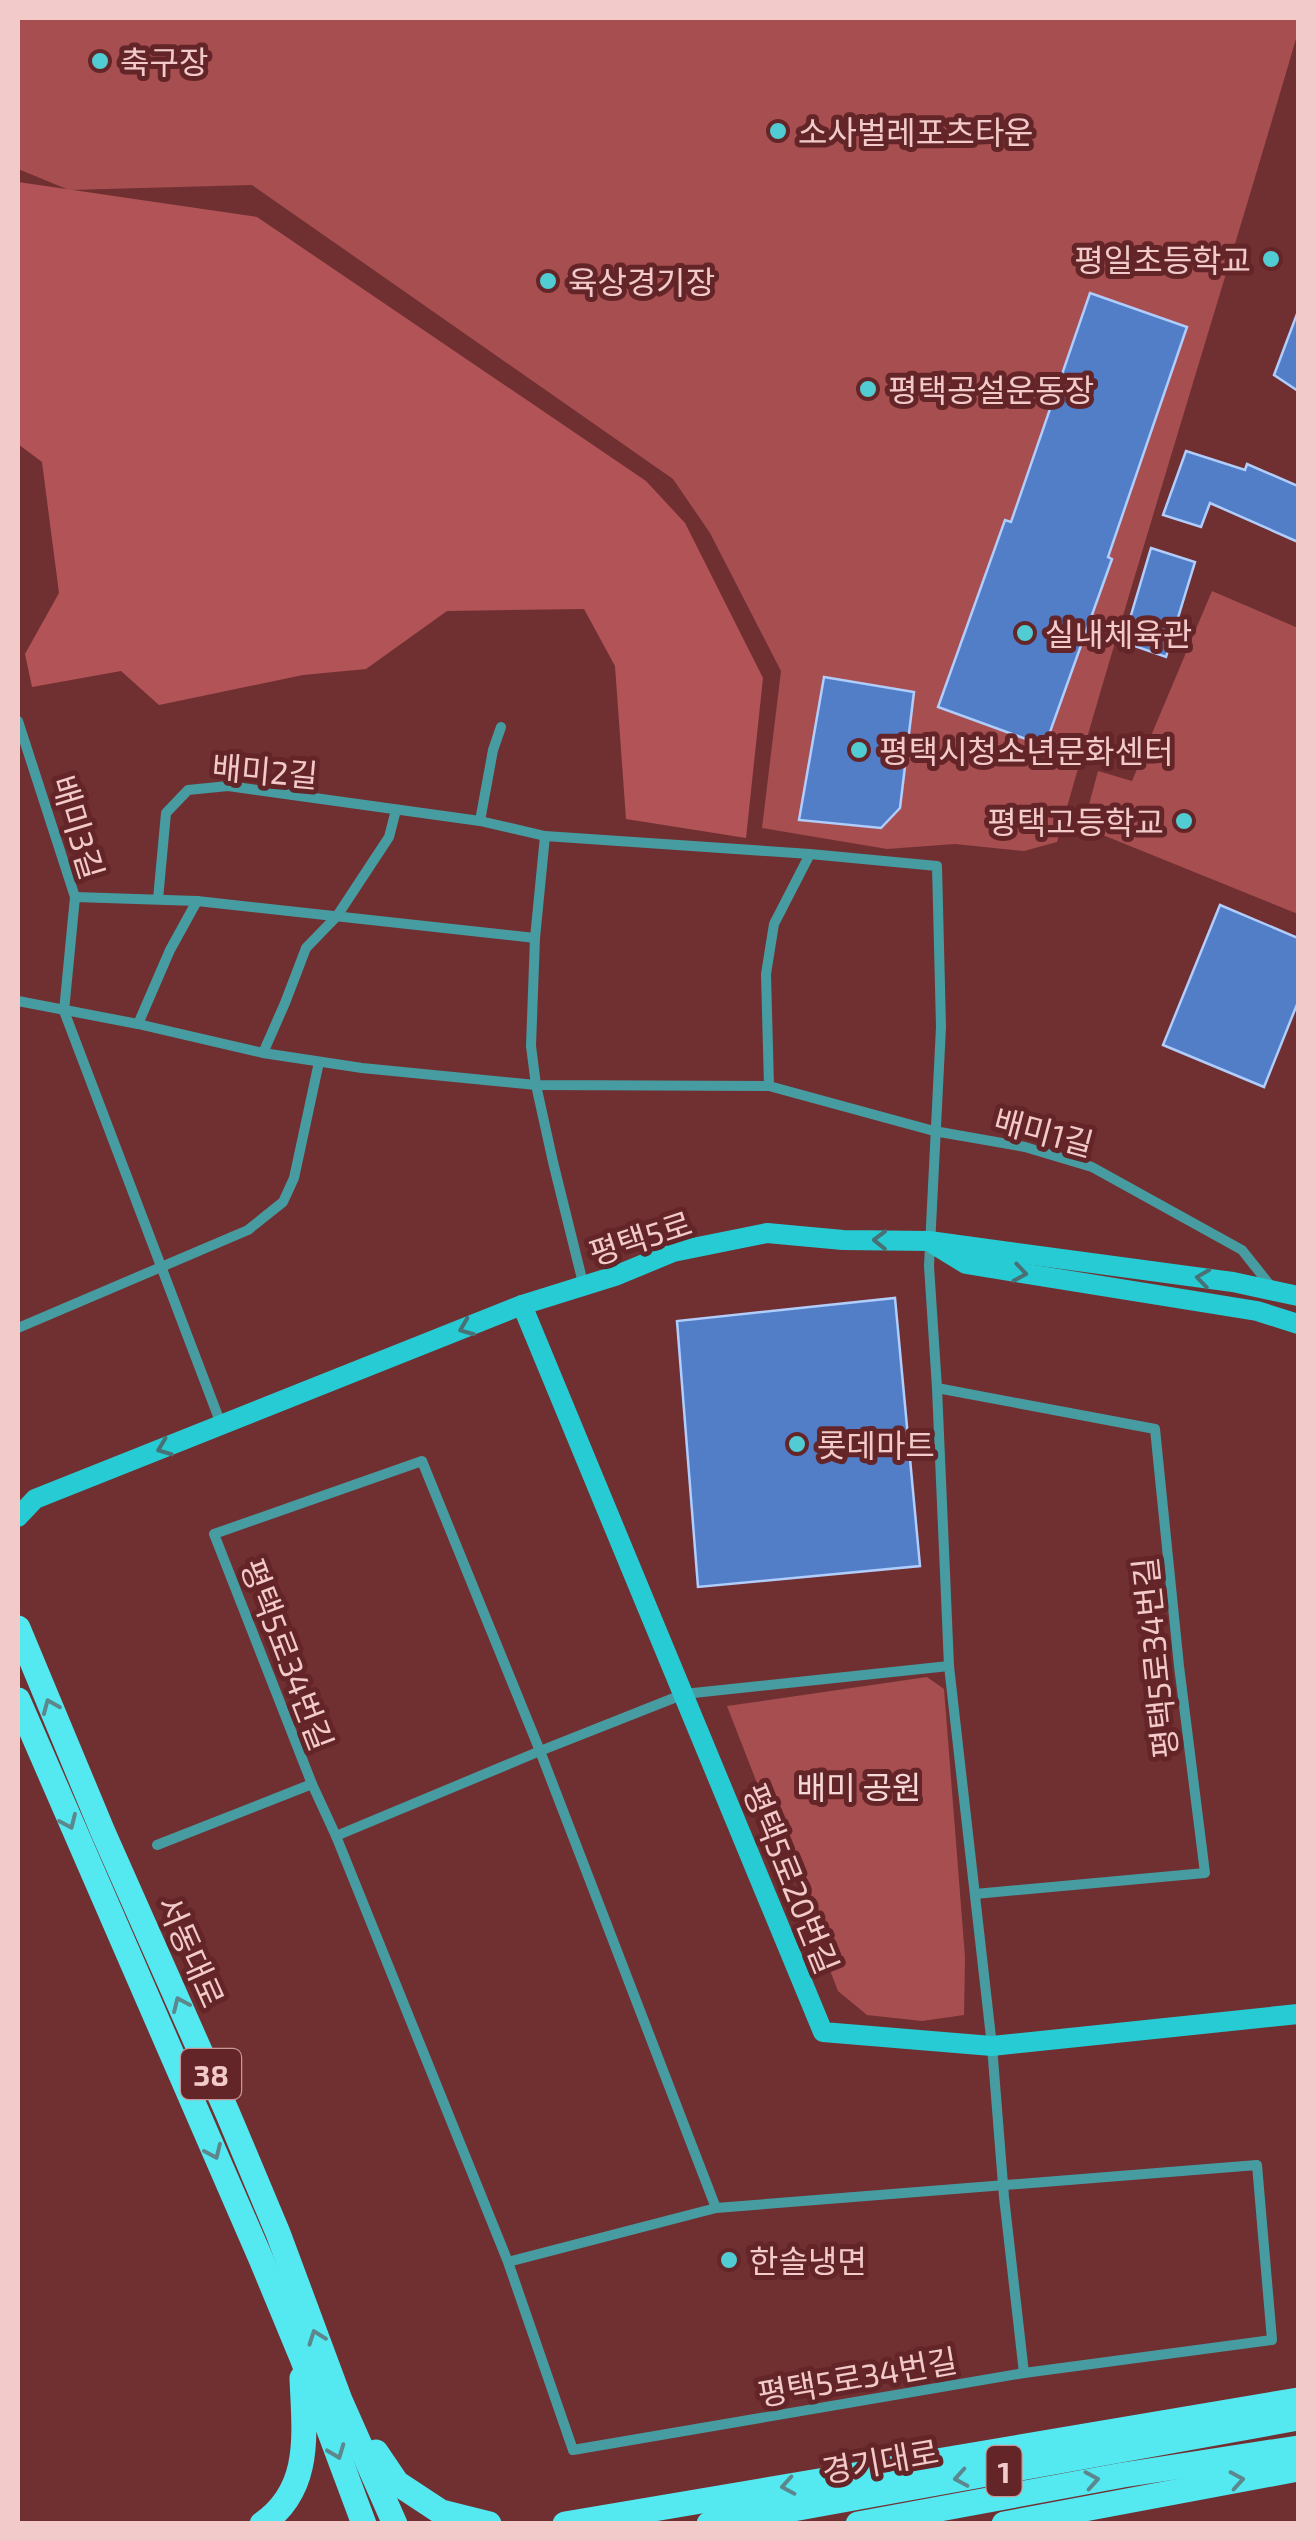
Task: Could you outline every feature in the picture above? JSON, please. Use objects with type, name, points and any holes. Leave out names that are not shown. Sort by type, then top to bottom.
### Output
[{"type":"main road","name":"서동대로","points":[[18,1628],[103,1832],[236,2131],[340,2400],[395,2524]]},
{"type":"main road","name":"서동대로","points":[[18,1700],[262,2259],[364,2524]]},
{"type":"main road","points":[[262,2524],[291,2495],[301,2468],[302,2358]]},
{"type":"main road","points":[[340,2400],[398,2484],[441,2512],[489,2524]]},
{"type":"main road","points":[[564,2524],[1298,2400]]},
{"type":"main road","name":"경기대로","points":[[709,2524],[1298,2418]]},
{"type":"main road","name":"경기대로","points":[[858,2524],[1123,2475],[1298,2448]]},
{"type":"main road","points":[[1004,2524],[1298,2468]]},
{"type":"street","name":"배미3길","points":[[18,721],[75,897],[64,1011]]},
{"type":"street","points":[[480,821],[492,750],[501,728]]},
{"type":"street","name":"배미2길","points":[[158,899],[166,813],[188,790],[228,786],[480,821],[545,836],[937,866],[940,1027],[934,1131]]},
{"type":"street","points":[[263,1052],[306,948],[337,916],[389,837],[396,810]]},
{"type":"street","points":[[545,836],[535,938],[532,1046],[552,1162],[584,1287]]},
{"type":"street","points":[[769,1086],[766,974],[774,924],[810,854]]},
{"type":"street","points":[[75,897],[196,901],[535,938]]},
{"type":"street","points":[[138,1024],[196,901]]},
{"type":"street","name":"배미1길","points":[[18,1002],[362,1068],[536,1085],[769,1086],[934,1131],[1025,1147],[1092,1166],[1242,1250],[1272,1289]]},
{"type":"street","points":[[64,1011],[222,1425]]},
{"type":"street","points":[[18,1328],[248,1230],[283,1202],[294,1178],[319,1062]]},
{"type":"street","points":[[934,1131],[929,1266],[949,1666],[1024,2373]]},
{"type":"street","name":"평택5로","points":[[26,1497],[673,1252],[767,1233],[843,1240],[929,1241],[1272,1289],[1298,1296]]},
{"type":"street","points":[[929,1241],[966,1264],[1257,1311],[1298,1325]]},
{"type":"street","name":"평택5로20번길","points":[[522,1306],[823,2032],[992,2046],[1298,2014]]},
{"type":"street","name":"평택5로34번길","points":[[937,1388],[1156,1429],[1179,1666],[1205,1873],[975,1894]]},
{"type":"street","name":"평택5로34번길","points":[[716,2208],[540,1750],[422,1461],[214,1534],[508,2262],[573,2450],[1024,2373],[1272,2340],[1257,2165],[1004,2186]]},
{"type":"street","points":[[18,1517],[26,1497]]},
{"type":"street","points":[[336,1836],[684,1694],[949,1666]]},
{"type":"street","points":[[157,1845],[312,1784]]},
{"type":"street","points":[[508,2262],[716,2208],[1004,2186]]},
{"type":"green space","name":"평택공설운동장","points":[[18,18],[1298,18],[1298,32],[1057,842],[1024,851],[955,844],[887,849],[762,828],[781,671],[710,533],[673,479],[252,185],[69,190],[18,169]]},
{"type":"green space","points":[[1212,591],[1298,628],[1298,914],[1083,827],[1098,771],[1132,781]]},
{"type":"green space","name":"배미 공원","points":[[927,1677],[944,1689],[965,1957],[964,2015],[922,2021],[867,2015],[838,1991],[727,1706]]},
{"type":"shaded area","points":[[18,182],[257,217],[646,481],[685,523],[763,678],[746,838],[626,819],[615,666],[584,609],[447,611],[366,669],[303,675],[159,705],[121,671],[32,687],[25,654],[59,593],[42,462],[18,444]]},
{"type":"building","points":[[1090,293],[1187,327],[1108,557],[1112,559],[1045,746],[938,707],[1005,520],[1011,522]]},
{"type":"building","points":[[1298,314],[1298,391],[1274,375]]},
{"type":"building","points":[[1186,451],[1245,470],[1247,464],[1298,486],[1298,542],[1210,503],[1201,527],[1163,515]]},
{"type":"building","points":[[1151,548],[1195,562],[1166,657],[1123,642]]},
{"type":"building","name":"평택시청소년문화센터","points":[[824,677],[914,692],[900,808],[881,828],[799,820]]},
{"type":"building","points":[[1220,905],[1298,938],[1298,1002],[1264,1087],[1163,1045]]},
{"type":"building","name":"롯데마트","points":[[895,1298],[920,1566],[698,1587],[677,1321]]},
{"type":"place","name":"축구장","points":[[100,61]]},
{"type":"place","name":"소사벌레포츠타운","points":[[778,131]]},
{"type":"place","name":"평일초등학교","points":[[1271,259]]},
{"type":"place","name":"육상경기장","points":[[548,281]]},
{"type":"place","name":"평택공설운동장","points":[[868,389]]},
{"type":"place","name":"실내체육관","points":[[1025,633]]},
{"type":"place","name":"평택시청소년문화센터","points":[[859,750]]},
{"type":"place","name":"평택고등학교","points":[[1184,821]]},
{"type":"place","name":"롯데마트","points":[[797,1444]]},
{"type":"place","name":"한솔냉면","points":[[729,2260]]}]
